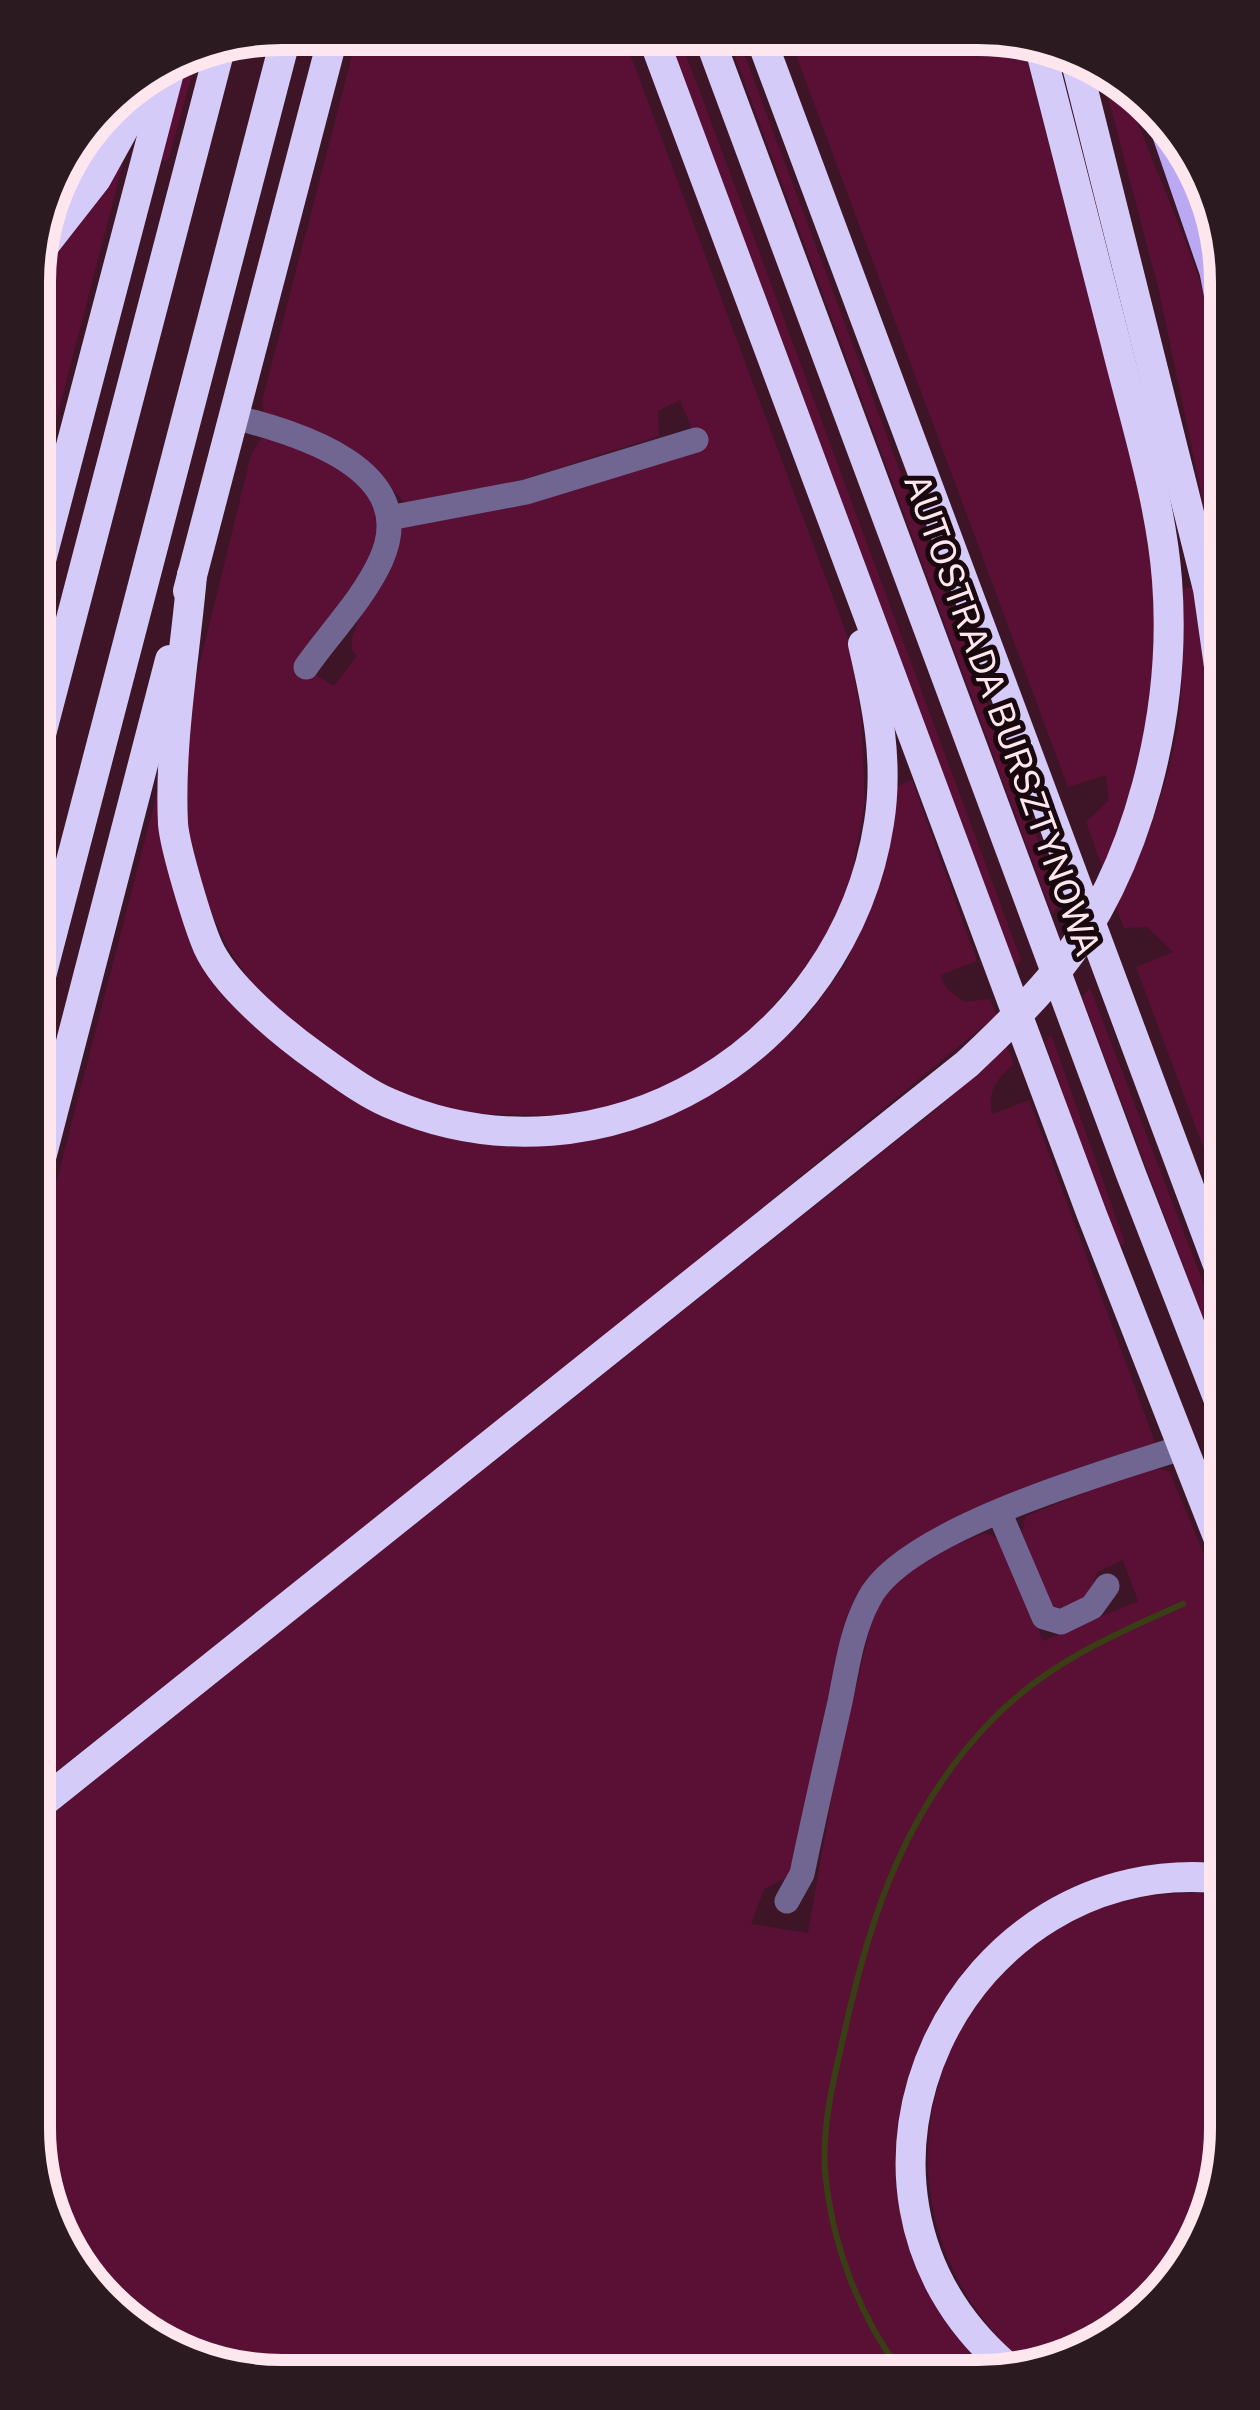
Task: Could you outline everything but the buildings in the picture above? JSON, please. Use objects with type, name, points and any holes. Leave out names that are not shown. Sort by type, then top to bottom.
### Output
[{"type":"highway","points":[[50,942],[282,50]]},
{"type":"highway","points":[[50,1123],[330,50]]},
{"type":"highway","points":[[658,50],[1210,1519]]},
{"type":"highway","name":"AUTOSTRADA BURSZTYNOWA","points":[[714,50],[1210,1376]]},
{"type":"highway","name":"AUTOSTRADA BURSZTYNOWA","points":[[765,50],[1210,1244]]},
{"type":"highway","points":[[50,699],[217,59]]},
{"type":"highway","points":[[50,1796],[966,1064],[1058,970],[1082,933],[1114,873],[1152,766],[1168,670],[1168,596],[1148,470],[1043,59]]},
{"type":"highway","points":[[1079,73],[1210,603]]},
{"type":"highway","points":[[50,491],[166,81]]},
{"type":"highway","points":[[57,229],[96,180],[139,100]]},
{"type":"highway","points":[[192,575],[173,826],[209,950],[272,1026],[370,1094],[456,1123],[550,1130],[600,1123],[654,1107],[734,1063],[804,999],[846,929],[866,880],[879,827],[882,732],[830,510]]},
{"type":"highway","points":[[998,2359],[949,2299],[919,2228],[911,2166],[914,2110],[931,2053],[952,2009],[982,1970],[1028,1928],[1060,1908],[1089,1894],[1144,1880],[1210,1879]]},
{"type":"main road","points":[[1171,153],[1209,262]]},
{"type":"lane","points":[[234,417],[341,453],[365,473],[389,518],[381,560],[306,667]]},
{"type":"lane","points":[[389,518],[526,492],[696,440]]},
{"type":"lane","points":[[787,1901],[802,1874],[854,1636],[870,1597],[891,1569],[925,1546],[1000,1514],[1180,1448]]},
{"type":"lane","points":[[1000,1514],[1044,1617],[1061,1622],[1092,1607],[1107,1586]]},
{"type":"shaded area","points":[[354,50],[629,50],[847,635],[861,717],[865,802],[849,890],[820,952],[733,1051],[659,1096],[576,1116],[452,1113],[344,1069],[255,988],[228,948],[207,903],[188,842],[185,783],[191,699],[251,455],[261,438],[285,440],[346,466],[381,515],[376,551],[297,663],[334,686],[357,656],[352,650],[352,638],[395,527],[698,444],[680,400],[658,411],[659,436],[521,480],[405,503],[353,449],[315,430],[264,414],[262,401]]},
{"type":"shaded area","points":[[671,50],[684,50],[700,92],[1021,960],[1015,967]]},
{"type":"shaded area","points":[[733,50],[743,50],[1061,902],[1052,914]]},
{"type":"shaded area","points":[[794,50],[978,50],[1026,55],[1150,533],[1158,626],[1151,724],[1130,807],[1103,869],[1086,822],[1109,800],[1106,775],[1068,787]]},
{"type":"shaded area","points":[[194,68],[168,161],[160,160],[181,74]]},
{"type":"shaded area","points":[[1106,88],[1134,111],[1190,252],[1210,317],[1210,534],[1159,291]]},
{"type":"shaded area","points":[[119,117],[70,188],[89,153]]},
{"type":"shaded area","points":[[123,163],[50,444],[50,282],[52,253]]},
{"type":"shaded area","points":[[1193,586],[1210,678],[1210,1165],[1136,967],[1173,952],[1147,927],[1124,928],[1114,901],[1149,829],[1173,751],[1182,685],[1182,590]]},
{"type":"shaded area","points":[[912,780],[977,961],[940,975],[947,989],[965,1002],[989,999],[997,1015],[622,1323],[50,1777],[50,1206],[160,782],[196,933],[290,1056],[524,1144],[615,1134],[685,1108],[750,1069],[805,1019],[844,966],[870,910],[889,843],[896,787]]},
{"type":"shaded area","points":[[1090,988],[1210,1301],[1210,1337],[1082,997]]},
{"type":"shaded area","points":[[1051,1035],[1125,1243],[1117,1247],[1045,1042]]},
{"type":"shaded area","points":[[1006,1044],[1014,1064],[995,1086],[992,1114],[1029,1100],[1156,1445],[942,1532],[858,1605],[789,1876],[764,1889],[751,1924],[808,1933],[838,1763],[874,1611],[899,1577],[928,1556],[985,1533],[999,1539],[1043,1641],[1138,1601],[1123,1560],[1097,1572],[1090,1593],[1064,1612],[1047,1608],[1021,1535],[1026,1516],[1150,1467],[1169,1471],[1210,1569],[1210,1868],[1185,1865],[1114,1876],[971,1968],[929,2028],[902,2123],[904,2203],[988,2359],[282,2360],[237,2356],[207,2348],[153,2321],[108,2281],[89,2257],[62,2203],[54,2173],[50,2128],[50,1815],[940,1106]]},
{"type":"shaded area","points":[[1210,1893],[1210,2143],[1202,2188],[1179,2244],[1142,2292],[1107,2321],[1081,2336],[1019,2357],[978,2313],[946,2254],[930,2191],[930,2127],[945,2064],[975,2007],[1020,1956],[1097,1908],[1133,1898]]},
{"type":"waterway","points":[[893,2360],[870,2323],[848,2273],[833,2221],[825,2169],[825,2135],[833,2084],[854,1990],[880,1905],[915,1825],[938,1787],[995,1717],[1060,1665],[1183,1604]]}]
